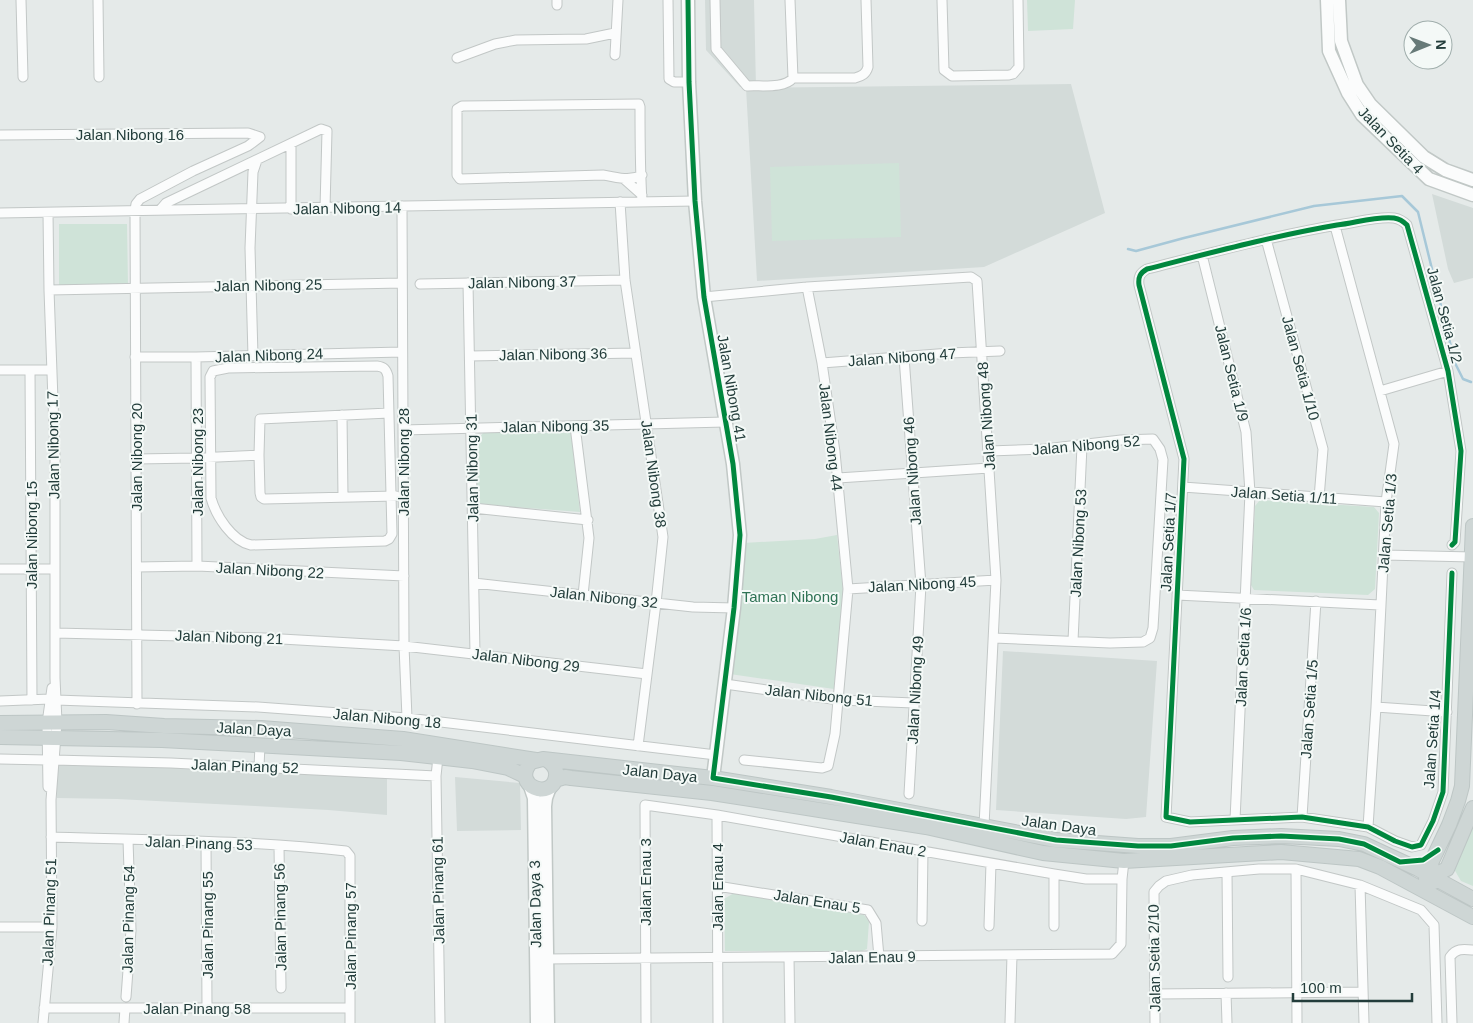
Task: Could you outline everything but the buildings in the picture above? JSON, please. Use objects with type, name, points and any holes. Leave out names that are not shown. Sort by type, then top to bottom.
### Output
[{"type":"main road","points":[[1468,914],[1441,895],[1436,887],[1431,863],[1458,802],[1462,786],[1473,526]]},
{"type":"main road","name":"Jalan Daya","points":[[0,723],[106,722],[164,726],[261,728],[403,739],[542,760],[713,778],[831,796],[1056,840],[1132,846],[1171,846],[1233,838],[1281,836],[1339,839],[1364,844],[1470,897]]},
{"type":"main road","name":"Jalan Daya","points":[[0,736],[106,738],[401,753],[472,761],[508,768],[528,781]]},
{"type":"main road","points":[[542,760],[554,767],[556,771],[552,784],[540,790],[528,781],[528,766],[542,760]]},
{"type":"main road","name":"Jalan Daya","points":[[552,784],[565,777],[712,793],[926,827],[1043,853],[1124,861],[1281,852],[1359,859],[1380,867],[1468,914]]},
{"type":"main road","points":[[1380,867],[1423,880],[1447,869],[1473,808]]},
{"type":"main road","points":[[1400,862],[1423,860],[1438,850]]},
{"type":"main road","points":[[1453,856],[1449,869],[1450,877],[1453,883],[1470,897]]},
{"type":"street","points":[[21,0],[23,77]]},
{"type":"street","points":[[98,0],[99,77]]},
{"type":"street","points":[[615,56],[618,0]]},
{"type":"street","points":[[668,0],[669,79],[674,82],[689,82]]},
{"type":"street","name":"Jalan Nibong 41","points":[[688,0],[694,201],[704,297],[733,464],[740,535],[734,608],[713,778]]},
{"type":"street","points":[[715,0],[716,49],[747,86],[781,85],[789,83],[793,78],[790,0]]},
{"type":"street","points":[[793,78],[855,78],[867,72],[866,0]]},
{"type":"street","points":[[942,0],[944,66],[952,76],[1013,74],[1019,67],[1020,60],[1018,0]]},
{"type":"street","name":"Jalan Setia 4","points":[[1327,0],[1329,52],[1348,94],[1362,114],[1429,179],[1473,195]]},
{"type":"street","name":"Jalan Setia 4","points":[[1339,0],[1341,41],[1357,85],[1370,104],[1424,157],[1445,170],[1473,180]]},
{"type":"street","points":[[457,58],[495,44],[516,40],[586,39],[615,33]]},
{"type":"street","points":[[642,175],[624,179],[606,175],[460,178],[457,175],[457,109],[462,106],[639,104],[642,175],[642,198]]},
{"type":"street","points":[[160,210],[166,203],[321,129],[327,131],[326,208]]},
{"type":"street","name":"Jalan Nibong 16","points":[[0,135],[248,133],[260,137],[248,146],[193,171],[140,200],[134,210]]},
{"type":"street","points":[[291,144],[291,209]]},
{"type":"street","points":[[253,356],[251,209],[253,172],[257,160]]},
{"type":"street","points":[[624,179],[642,198]]},
{"type":"street","name":"Jalan Nibong 14","points":[[0,213],[620,202],[642,198],[694,201]]},
{"type":"street","name":"Jalan Nibong 38","points":[[620,202],[625,280],[663,537],[638,746]]},
{"type":"street","name":"Jalan Nibong 28","points":[[402,206],[406,718]]},
{"type":"street","name":"Jalan Nibong 20","points":[[134,210],[137,704]]},
{"type":"street","name":"Jalan Nibong 17","points":[[48,213],[55,568],[55,678],[53,700]]},
{"type":"street","name":"Jalan Setia 1/2","points":[[1336,226],[1371,219],[1394,218],[1402,220],[1407,225],[1448,371],[1461,451],[1455,542],[1452,545]]},
{"type":"street","name":"Jalan Setia 1/7","points":[[1336,226],[1266,239],[1147,269],[1140,273],[1138,279],[1184,459],[1166,817],[1190,822],[1302,817],[1368,827]]},
{"type":"street","name":"Jalan Setia 1/3","points":[[1336,226],[1394,444],[1386,502],[1368,827]]},
{"type":"street","name":"Jalan Setia 1/10","points":[[1266,239],[1324,449],[1319,498]]},
{"type":"street","name":"Jalan Setia 1/9","points":[[1202,255],[1246,432],[1250,493]]},
{"type":"street","name":"Jalan Nibong 48","points":[[704,297],[807,287],[973,278],[977,283],[996,580],[984,826]]},
{"type":"street","name":"Jalan Nibong 37","points":[[420,284],[625,280]]},
{"type":"street","name":"Jalan Nibong 25","points":[[49,290],[402,283]]},
{"type":"street","name":"Jalan Nibong 31","points":[[468,283],[476,654]]},
{"type":"street","name":"Jalan Nibong 44","points":[[744,760],[822,768],[828,766],[835,734],[848,589],[836,452],[822,363],[807,287]]},
{"type":"street","name":"Jalan Nibong 47","points":[[822,363],[1000,351]]},
{"type":"street","name":"Jalan Nibong 24","points":[[135,357],[402,352]]},
{"type":"street","name":"Jalan Nibong 36","points":[[470,356],[636,353]]},
{"type":"street","name":"Jalan Nibong 23","points":[[196,357],[197,566]]},
{"type":"street","name":"Jalan Nibong 46","points":[[904,357],[921,586]]},
{"type":"street","points":[[384,367],[387,370],[388,376],[389,413],[392,534],[389,539],[385,541],[250,545],[237,540],[214,507],[211,498],[210,376],[213,371],[218,369],[384,367]]},
{"type":"street","points":[[0,370],[52,370]]},
{"type":"street","name":"Jalan Nibong 15","points":[[30,370],[32,700]]},
{"type":"street","points":[[1380,391],[1448,371]]},
{"type":"street","points":[[389,413],[260,419],[258,455],[260,493],[264,499],[403,495]]},
{"type":"street","points":[[342,415],[343,497]]},
{"type":"street","name":"Jalan Nibong 35","points":[[403,430],[725,422]]},
{"type":"street","points":[[575,426],[589,538],[583,595]]},
{"type":"street","name":"Jalan Nibong 52","points":[[989,451],[1082,446],[1121,440],[1153,439],[1160,449],[1163,460],[1153,628],[1150,638],[1143,642],[1110,643],[994,638]]},
{"type":"street","name":"Jalan Nibong 53","points":[[1073,641],[1082,446]]},
{"type":"street","points":[[136,459],[258,455]]},
{"type":"street","points":[[838,478],[989,468]]},
{"type":"street","name":"Jalan Setia 1/11","points":[[1183,488],[1386,502]]},
{"type":"street","name":"Jalan Setia 1/6","points":[[1235,820],[1250,493]]},
{"type":"street","points":[[473,508],[588,520]]},
{"type":"street","points":[[1384,555],[1472,557]]},
{"type":"street","name":"Jalan Nibong 22","points":[[136,567],[197,566],[404,576]]},
{"type":"street","points":[[0,569],[55,568]]},
{"type":"street","name":"Jalan Setia 1/4","points":[[1368,827],[1395,841],[1412,847],[1421,845],[1433,821],[1443,792],[1452,573]]},
{"type":"street","name":"Jalan Nibong 45","points":[[848,589],[996,580]]},
{"type":"street","name":"Jalan Nibong 32","points":[[474,583],[694,607],[734,608]]},
{"type":"street","name":"Jalan Nibong 49","points":[[909,794],[921,586]]},
{"type":"street","points":[[1177,595],[1380,605]]},
{"type":"street","name":"Jalan Setia 1/5","points":[[1302,817],[1316,601]]},
{"type":"street","name":"Jalan Nibong 21","points":[[55,633],[264,638],[404,646]]},
{"type":"street","name":"Jalan Nibong 29","points":[[404,646],[647,674]]},
{"type":"street","name":"Jalan Nibong 51","points":[[725,684],[839,700],[914,703]]},
{"type":"street","name":"Jalan Nibong 18","points":[[0,701],[53,700],[258,708],[406,718],[716,755]]},
{"type":"street","name":"Jalan Pinang 51","points":[[43,1023],[52,926],[51,760],[53,700]]},
{"type":"street","points":[[1376,707],[1447,712]]},
{"type":"street","points":[[259,767],[260,745]]},
{"type":"street","name":"Jalan Pinang 61","points":[[438,757],[436,776],[440,1023]]},
{"type":"street","name":"Jalan Pinang 52","points":[[0,759],[259,767],[436,776]]},
{"type":"street","name":"Jalan Daya 3","points":[[528,781],[534,798],[542,959],[548,1023]]},
{"type":"street","name":"Jalan Daya 3","points":[[537,1023],[542,959],[545,806],[552,784]]},
{"type":"street","name":"Jalan Enau 2","points":[[645,805],[1086,879],[1122,879]]},
{"type":"street","name":"Jalan Enau 3","points":[[645,805],[646,1023]]},
{"type":"street","name":"Jalan Enau 4","points":[[717,816],[718,1023]]},
{"type":"street","name":"Jalan Pinang 53","points":[[51,837],[206,842],[346,851]]},
{"type":"street","name":"Jalan Pinang 54","points":[[126,997],[131,930],[128,840]]},
{"type":"street","name":"Jalan Pinang 55","points":[[206,842],[207,1008]]},
{"type":"street","name":"Jalan Pinang 56","points":[[279,846],[281,988]]},
{"type":"street","name":"Jalan Pinang 57","points":[[346,851],[350,856],[351,894],[350,1023]]},
{"type":"street","points":[[922,921],[923,851]]},
{"type":"street","name":"Jalan Enau 9","points":[[542,959],[1112,954],[1121,944],[1124,861]]},
{"type":"street","points":[[989,926],[991,863]]},
{"type":"street","points":[[1228,976],[1227,872],[1259,869],[1296,869],[1360,885],[1420,910],[1434,925],[1437,1023]]},
{"type":"street","points":[[1296,869],[1297,1023]]},
{"type":"street","name":"Jalan Setia 2/10","points":[[1155,1023],[1154,892],[1166,881],[1192,875],[1227,872]]},
{"type":"street","points":[[1054,874],[1054,926]]},
{"type":"street","points":[[1360,885],[1364,1023]]},
{"type":"street","name":"Jalan Enau 5","points":[[717,886],[868,910],[876,923],[879,957]]},
{"type":"street","points":[[0,927],[52,926]]},
{"type":"street","points":[[1452,1023],[1450,957],[1460,949],[1473,950]]},
{"type":"street","points":[[1010,1023],[1012,955]]},
{"type":"street","points":[[789,958],[790,1023]]},
{"type":"street","points":[[1155,994],[1363,992]]},
{"type":"street","points":[[1226,994],[1227,1023]]},
{"type":"street","name":"Jalan Pinang 58","points":[[44,1008],[350,1008]]},
{"type":"street","points":[[124,1023],[125,1008]]},
{"type":"shaded area","points":[[705,0],[754,0],[756,87],[740,87],[706,50]]},
{"type":"shaded area","points":[[1071,84],[1105,213],[984,267],[757,281],[746,88]]},
{"type":"shaded area","points":[[1432,194],[1473,208],[1473,278],[1454,283],[1448,269]]},
{"type":"shaded area","points":[[1003,651],[1157,661],[1146,817],[1126,819],[996,810]]},
{"type":"shaded area","points":[[57,763],[387,775],[387,815],[255,806],[57,798]]},
{"type":"shaded area","points":[[455,777],[520,783],[521,830],[457,831]]},
{"type":"green space","points":[[1027,0],[1075,0],[1073,29],[1028,31]]},
{"type":"green space","points":[[899,163],[901,237],[772,241],[770,167]]},
{"type":"green space","points":[[59,224],[127,224],[128,285],[59,285]]},
{"type":"green space","points":[[483,433],[571,433],[580,512],[477,504],[477,441]]},
{"type":"green space","points":[[1260,500],[1374,507],[1379,513],[1375,589],[1368,595],[1254,590],[1251,585],[1255,506]]},
{"type":"green space","name":"Taman Nibong","points":[[837,535],[843,591],[834,689],[730,674],[743,543],[815,539]]},
{"type":"green space","points":[[1473,819],[1473,886],[1461,881],[1454,869]]},
{"type":"green space","points":[[734,893],[864,915],[869,922],[867,949],[862,951],[725,951],[724,899]]},
{"type":"waterway","points":[[1128,249],[1136,251],[1314,206],[1402,196],[1418,212],[1455,363],[1463,379],[1471,382]]},
{"type":"cycle path","points":[[688,0],[689,82],[695,201],[704,297],[733,464],[740,535],[734,608],[713,778],[831,797],[1056,840],[1138,846],[1171,846],[1233,838],[1281,836],[1339,839],[1364,844],[1400,862],[1423,860],[1438,850]]},
{"type":"cycle path","points":[[1452,545],[1455,542],[1461,451],[1448,371],[1406,224],[1396,218],[1380,218],[1313,229],[1147,269],[1141,274],[1139,285],[1184,459],[1166,817],[1190,822],[1302,817],[1368,827],[1395,841],[1412,847],[1421,845],[1433,821],[1443,792],[1452,573]]}]
